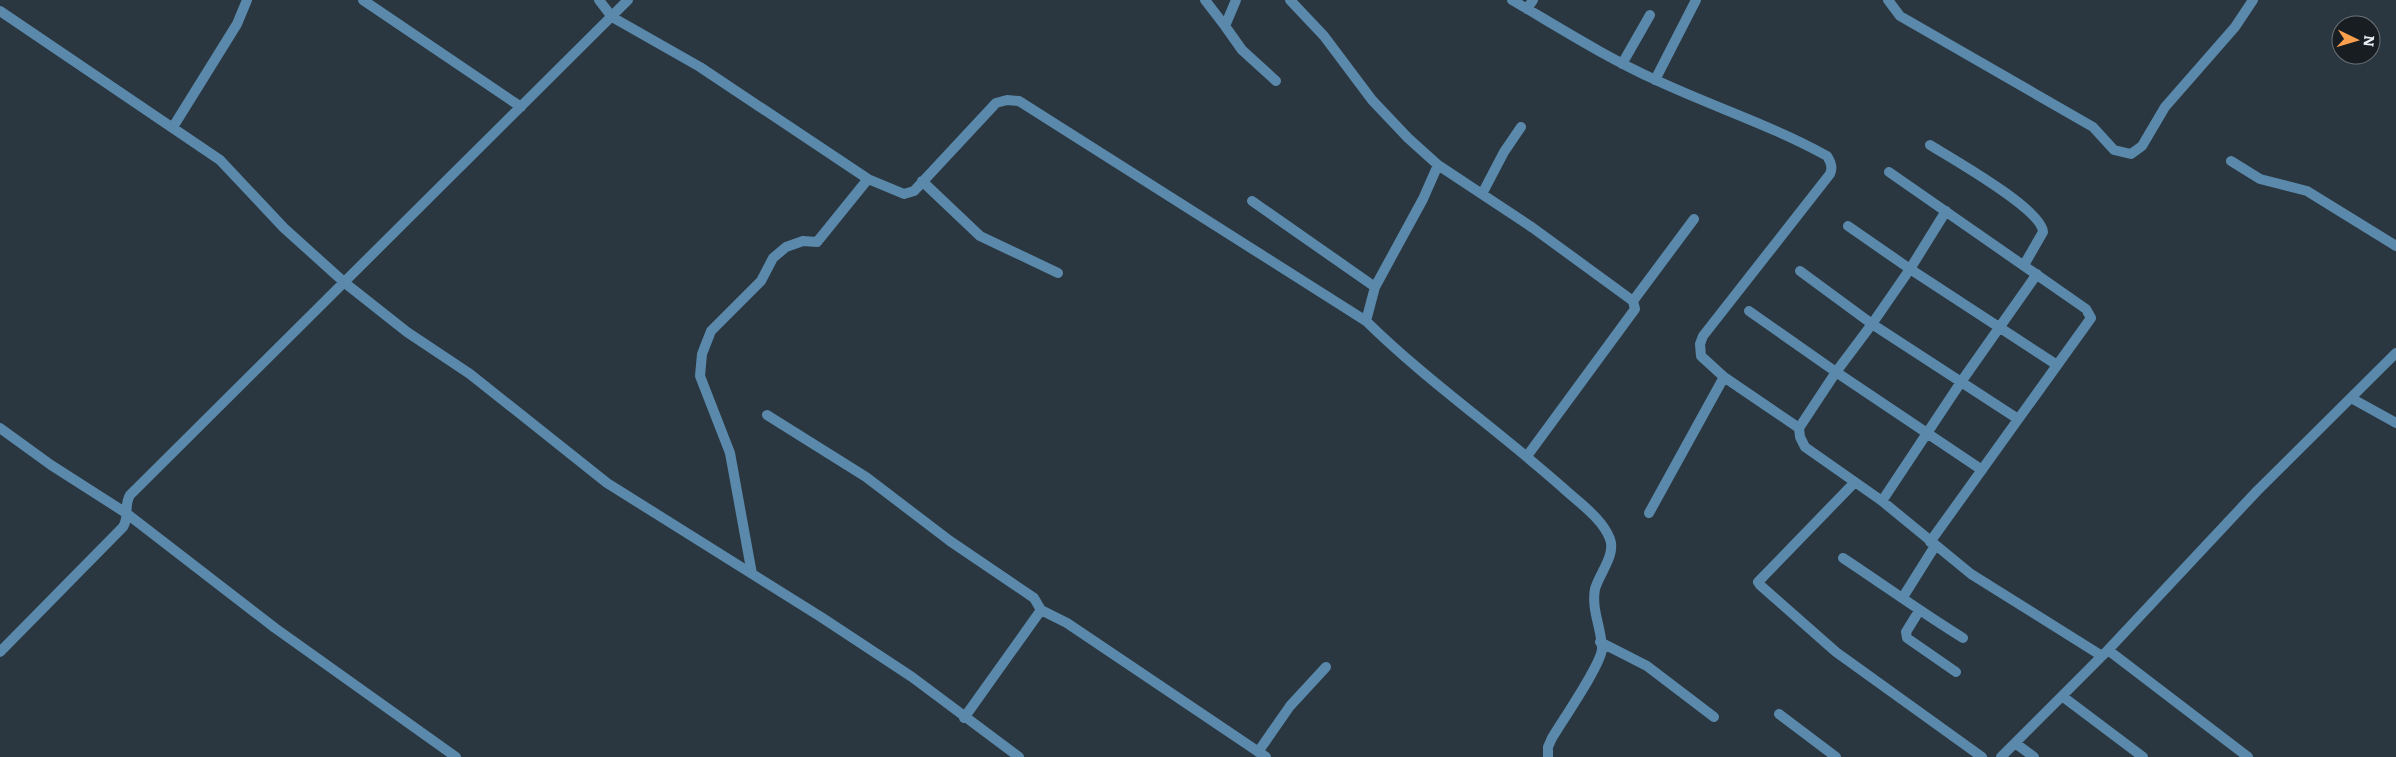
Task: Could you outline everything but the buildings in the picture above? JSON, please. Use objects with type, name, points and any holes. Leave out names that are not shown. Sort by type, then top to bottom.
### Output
[{"type":"street","points":[[173,126],[237,24],[247,0]]},
{"type":"street","points":[[363,0],[521,107]]},
{"type":"street","points":[[599,0],[612,17],[700,67],[868,179],[904,194],[914,191],[996,103],[1007,100],[1019,101],[1366,321],[1396,350],[1527,456],[1598,520],[1611,540],[1610,551],[1596,589],[1594,606],[1602,650],[1596,664],[1552,738],[1548,747],[1548,757]]},
{"type":"street","points":[[0,652],[123,527],[127,522],[125,503],[130,495],[628,0]]},
{"type":"street","points":[[1205,0],[1242,50],[1276,81]]},
{"type":"street","points":[[1225,26],[1236,0]]},
{"type":"street","points":[[1290,0],[1324,36],[1372,100],[1408,138],[1438,165],[1533,228],[1633,301]]},
{"type":"street","points":[[1512,0],[1530,4],[1622,64],[1719,109],[1785,134],[1827,156],[1832,165],[1830,174],[1703,336],[1700,344],[1701,356],[1724,377],[1799,428]]},
{"type":"street","points":[[1655,80],[1696,0]]},
{"type":"street","points":[[1888,0],[1900,16],[2093,127],[2114,150],[2131,154],[2142,146],[2165,107],[2235,28],[2252,0]]},
{"type":"street","points":[[0,11],[173,126],[220,160],[284,228],[345,283],[407,332],[470,374],[607,483],[912,677],[964,718],[1019,757]]},
{"type":"street","points":[[1622,64],[1650,15]]},
{"type":"street","points":[[1482,194],[1504,152],[1521,127]]},
{"type":"street","points":[[1930,145],[2001,189],[2031,213],[2042,226],[2043,232],[2024,265]]},
{"type":"street","points":[[2231,161],[2260,179],[2307,190],[2396,246]]},
{"type":"street","points":[[1366,321],[1375,287],[1438,165]]},
{"type":"street","points":[[1889,172],[2086,309],[2091,318],[1982,470],[1933,544],[1902,597]]},
{"type":"street","points":[[752,574],[730,453],[700,376],[702,354],[711,331],[761,281],[773,258],[786,247],[803,241],[817,242],[868,179]]},
{"type":"street","points":[[922,181],[980,236],[1058,273]]},
{"type":"street","points":[[1252,201],[1375,287]]},
{"type":"street","points":[[1946,211],[1910,269],[1836,372],[1799,428],[1800,437],[1805,447],[1882,502],[1971,574],[2105,653],[2248,757]]},
{"type":"street","points":[[1527,456],[1634,309],[1633,301],[1694,219]]},
{"type":"street","points":[[1848,226],[2000,329],[2057,365]]},
{"type":"street","points":[[1800,271],[1872,324],[2018,419]]},
{"type":"street","points":[[1882,502],[1961,382],[2037,274]]},
{"type":"street","points":[[1749,310],[1836,372],[1982,470]]},
{"type":"street","points":[[2001,757],[2105,653],[2257,491],[2351,398],[2386,360],[2396,345]]},
{"type":"street","points":[[2386,360],[2396,353]]},
{"type":"street","points":[[1649,513],[1724,377]]},
{"type":"street","points":[[2351,398],[2396,423]]},
{"type":"street","points":[[767,415],[866,477],[950,541],[1034,598],[1041,610],[1067,623],[1262,755],[1290,706],[1326,667]]},
{"type":"street","points":[[0,428],[51,465],[126,513],[275,628],[456,757]]},
{"type":"street","points":[[1855,482],[1780,562],[1761,577],[1758,582],[1836,652],[1982,757]]},
{"type":"street","points":[[1844,558],[1902,597],[1919,611],[1963,638]]},
{"type":"street","points":[[964,718],[1041,610]]},
{"type":"street","points":[[1919,611],[1906,632],[1907,638],[1956,672]]},
{"type":"street","points":[[1600,642],[1647,666],[1714,717]]},
{"type":"street","points":[[2062,696],[2143,757]]},
{"type":"street","points":[[1779,714],[1836,757]]},
{"type":"street","points":[[2015,743],[2034,757]]}]
